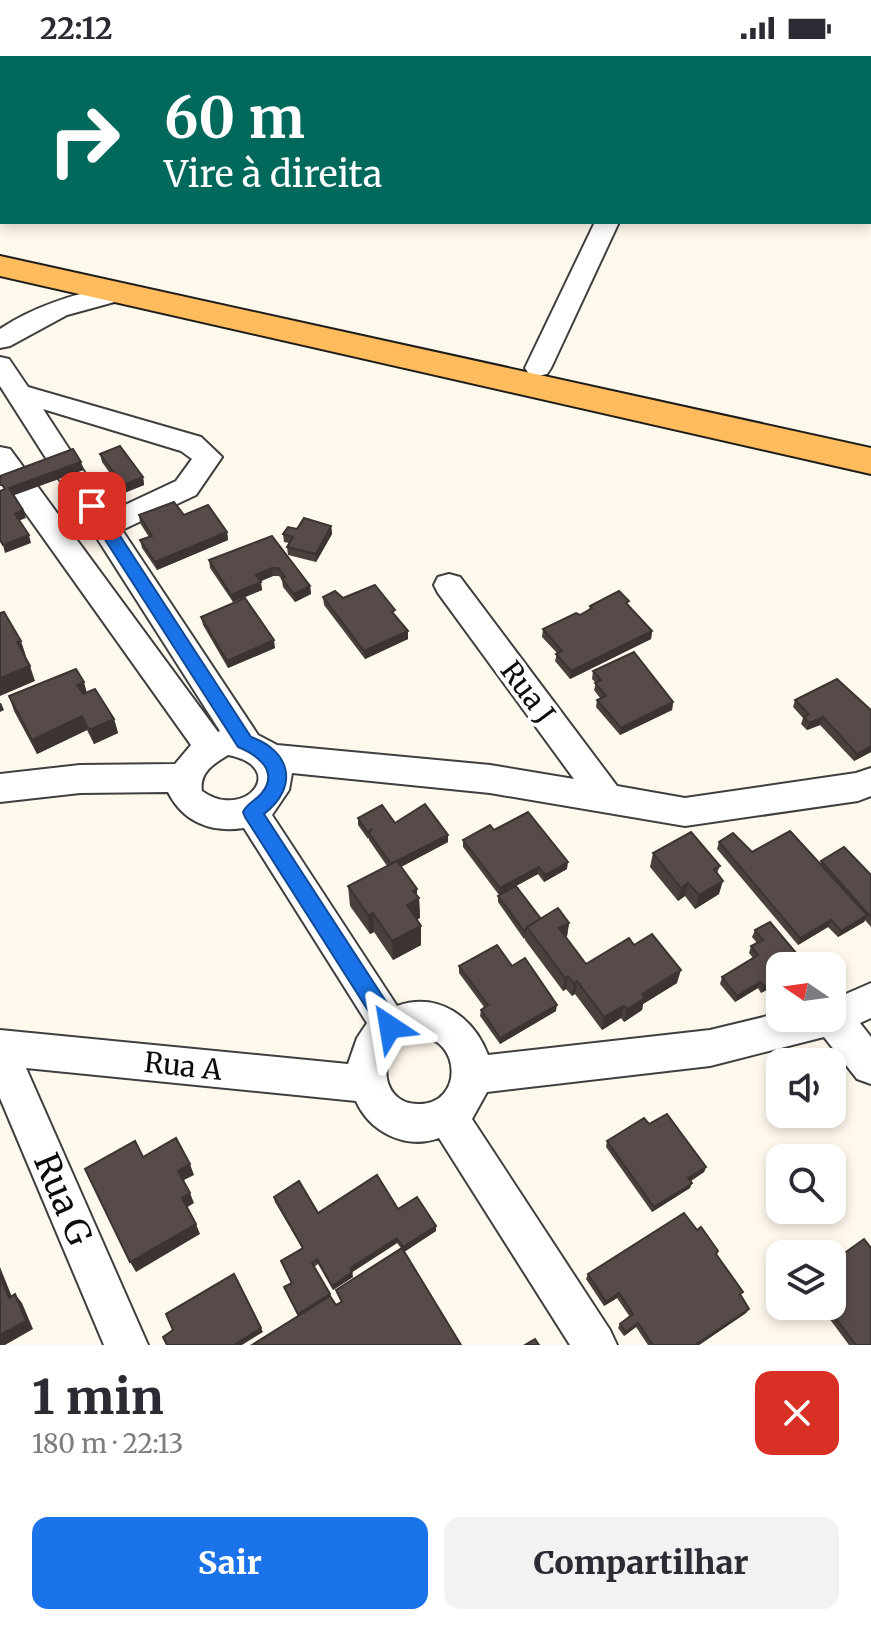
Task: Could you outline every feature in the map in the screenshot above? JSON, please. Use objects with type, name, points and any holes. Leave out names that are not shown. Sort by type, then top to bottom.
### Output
[{"type":"main road","points":[[0,249],[871,440]]},
{"type":"main road","points":[[0,266],[871,461]]},
{"type":"street","points":[[538,368],[606,224]]},
{"type":"street","points":[[120,293],[63,307],[29,322],[0,350],[18,393],[57,453],[258,750],[277,772],[275,787],[267,801],[252,812],[233,817],[213,816],[196,808],[186,794],[184,778],[193,760],[210,746],[227,742],[258,750],[490,779],[685,812],[858,787],[871,782]]},
{"type":"street","points":[[18,393],[191,444],[208,457],[186,488],[105,526]]},
{"type":"street","points":[[57,453],[5,463],[210,746]]},
{"type":"street","name":"Rua J","points":[[449,585],[607,799]]},
{"type":"street","points":[[0,788],[80,779],[184,778]]},
{"type":"street","points":[[252,812],[390,1027]]},
{"type":"street","points":[[846,1012],[871,1000]]},
{"type":"street","points":[[409,1020],[429,1020],[448,1026],[463,1039],[472,1057],[473,1075],[465,1098],[447,1115],[424,1123],[398,1119],[378,1105],[366,1084],[365,1062],[374,1042],[390,1027],[409,1020]]},
{"type":"street","points":[[473,1075],[710,1048],[775,1032]]},
{"type":"street","points":[[843,1032],[871,1066]]},
{"type":"street","name":"Rua A","points":[[0,1050],[366,1084]]},
{"type":"street","name":"Rua G","points":[[0,1050],[126,1345]]},
{"type":"street","points":[[447,1115],[595,1345]]},
{"type":"building","points":[[120,446],[143,477],[123,485],[100,454]]},
{"type":"building","points":[[73,449],[81,462],[9,488],[23,510],[15,514],[29,535],[3,545],[0,540],[0,491],[5,489],[0,485],[0,476]]},
{"type":"building","points":[[174,502],[184,515],[208,505],[227,532],[155,562],[140,540],[152,536],[139,515]]},
{"type":"building","points":[[304,518],[331,526],[316,554],[287,547],[293,537],[283,534],[288,527],[297,529]]},
{"type":"building","points":[[272,536],[310,586],[294,594],[278,568],[272,568],[256,575],[261,582],[231,595],[209,560]]},
{"type":"building","points":[[375,585],[408,631],[364,651],[323,597],[335,591],[343,598]]},
{"type":"building","points":[[619,591],[652,631],[571,671],[556,654],[562,651],[543,629],[576,613],[580,615],[592,608],[590,606]]},
{"type":"building","points":[[245,598],[274,640],[227,661],[201,617]]},
{"type":"building","points":[[4,612],[21,641],[17,642],[30,666],[0,678],[0,613]]},
{"type":"building","points":[[634,652],[673,702],[621,728],[597,700],[606,696],[595,683],[601,680],[593,671]]},
{"type":"building","points":[[76,669],[84,682],[77,685],[83,694],[95,689],[114,719],[89,730],[82,716],[32,740],[9,696]]},
{"type":"building","points":[[837,679],[871,710],[871,746],[857,754],[823,717],[809,723],[804,717],[809,714],[795,700]]},
{"type":"building","points":[[425,804],[448,835],[391,864],[369,833],[371,830],[367,832],[358,818],[382,805],[395,823]]},
{"type":"building","points":[[528,812],[568,862],[545,875],[539,867],[500,888],[463,840],[490,825],[494,830]]},
{"type":"building","points":[[790,831],[867,915],[841,931],[831,920],[800,938],[719,842],[733,833],[752,852]]},
{"type":"building","points":[[691,832],[720,866],[714,869],[723,881],[699,895],[688,883],[681,888],[653,853]]},
{"type":"building","points":[[844,847],[871,875],[871,917],[821,861]]},
{"type":"building","points":[[397,861],[417,889],[413,891],[419,898],[407,905],[421,926],[392,941],[373,913],[368,915],[348,886]]},
{"type":"building","points":[[516,886],[541,919],[527,927],[525,932],[498,896]]},
{"type":"building","points":[[558,908],[569,923],[559,928],[586,964],[629,938],[634,945],[652,934],[681,970],[642,994],[645,998],[627,1009],[624,1006],[604,1017],[577,981],[574,984],[568,976],[565,978],[527,927]]},
{"type":"building","points":[[770,922],[795,952],[766,952],[766,985],[760,982],[737,996],[722,977],[758,955],[751,946],[763,940],[755,930]]},
{"type":"building","points":[[497,945],[512,966],[525,958],[557,1005],[500,1038],[481,1010],[488,1005],[459,966]]},
{"type":"building","points":[[667,1114],[706,1167],[688,1178],[692,1183],[654,1207],[607,1141],[644,1118],[649,1124]]},
{"type":"building","points":[[176,1138],[190,1164],[178,1171],[190,1193],[182,1198],[196,1224],[130,1262],[85,1169],[135,1141],[143,1157]]},
{"type":"building","points":[[377,1175],[398,1209],[417,1197],[436,1226],[403,1247],[397,1238],[350,1268],[352,1272],[332,1286],[317,1259],[312,1263],[330,1294],[298,1314],[284,1287],[292,1283],[281,1261],[303,1248],[274,1197],[299,1181],[318,1213]]},
{"type":"building","points":[[684,1213],[697,1230],[701,1227],[718,1251],[716,1254],[743,1292],[740,1294],[749,1309],[695,1345],[653,1345],[638,1323],[626,1332],[620,1324],[633,1314],[619,1293],[606,1302],[588,1274]]},
{"type":"building","points":[[864,1239],[871,1248],[871,1345],[856,1345],[837,1320],[846,1320],[846,1252]]},
{"type":"building","points":[[402,1248],[461,1345],[252,1345],[330,1296],[336,1305],[342,1302],[336,1290]]},
{"type":"building","points":[[234,1274],[261,1328],[234,1345],[167,1345],[163,1337],[173,1330],[166,1314]]},
{"type":"building","points":[[0,1276],[9,1298],[15,1294],[26,1321],[0,1335]]},
{"type":"building","points":[[535,1339],[539,1345],[525,1345]]},
{"type":"route","points":[[92,506],[245,742],[260,748],[272,758],[277,772],[275,787],[267,801],[252,812],[390,1027]]}]
